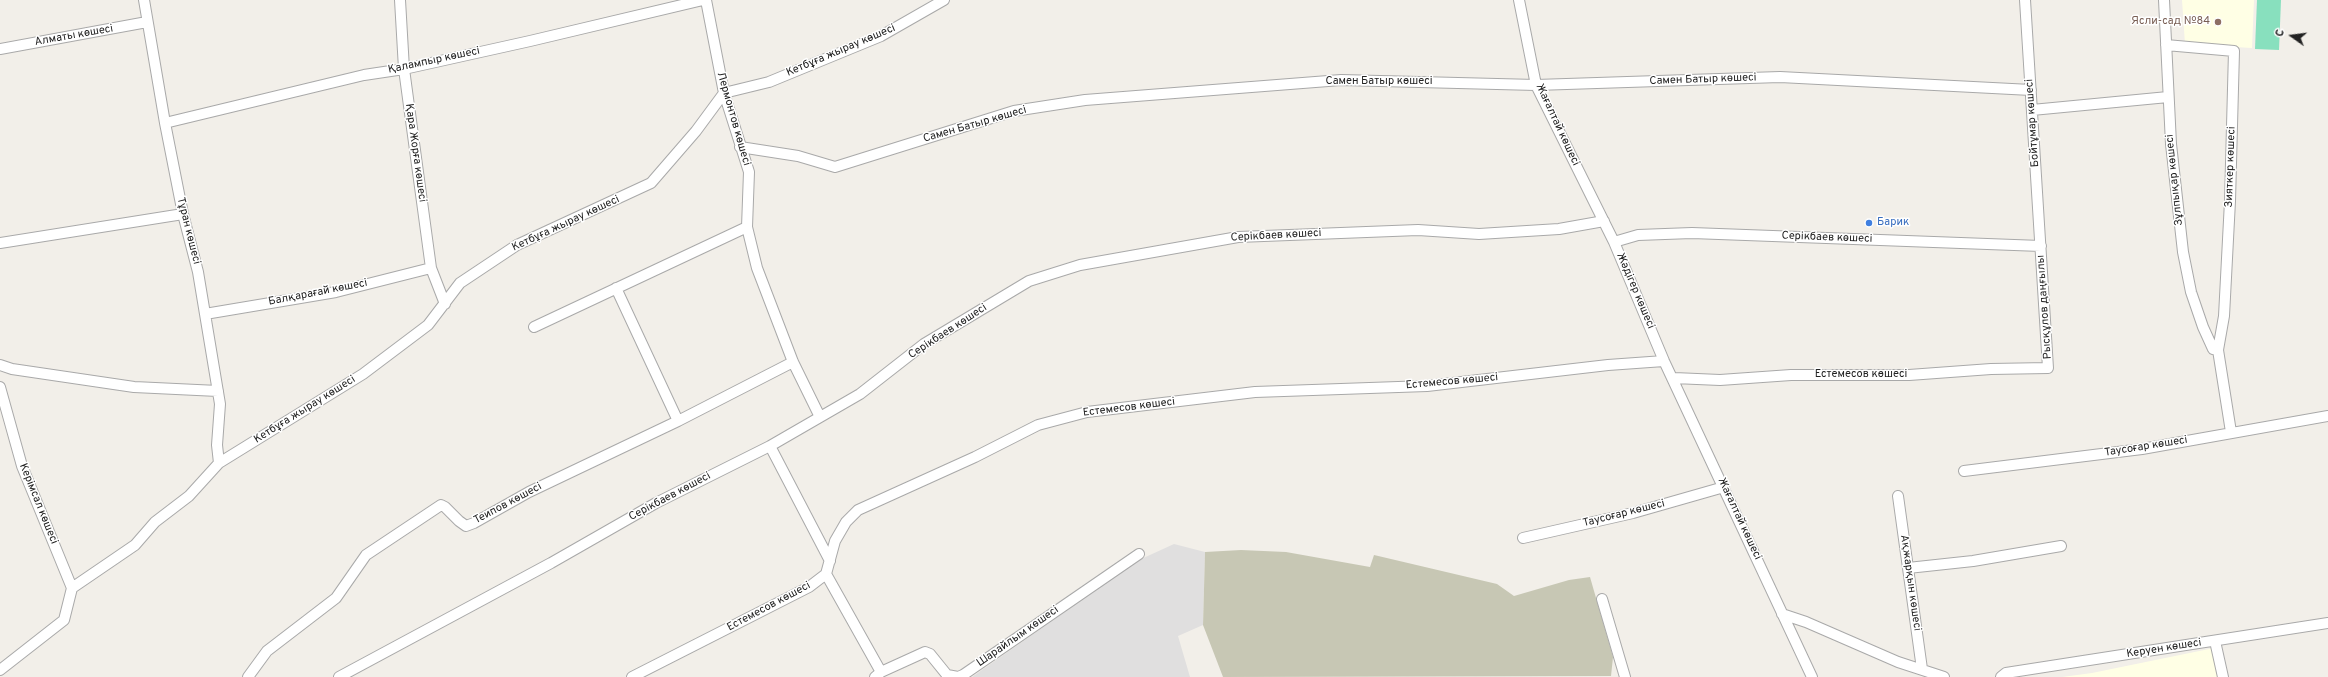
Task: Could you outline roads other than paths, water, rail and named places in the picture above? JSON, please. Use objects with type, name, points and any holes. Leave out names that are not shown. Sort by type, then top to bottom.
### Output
[{"type":"street","name":"Тұран көшесі","points":[[144,0],[165,123],[183,214],[198,272],[218,391],[220,404],[217,445],[219,463]]},
{"type":"street","name":"Қара Жорға көшесі","points":[[400,0],[404,69],[431,268],[445,304]]},
{"type":"street","name":"Қалампыр көшесі","points":[[165,123],[364,75],[404,69],[608,24],[705,0]]},
{"type":"street","name":"Лермонтов көшесі","points":[[705,0],[724,92],[749,172],[747,227],[757,268],[793,362],[820,417]]},
{"type":"street","name":"Кетбұға жырау көшесі","points":[[72,588],[135,545],[155,522],[189,496],[219,463],[363,374],[428,326],[460,283],[517,245],[651,183],[696,131],[724,92],[769,82],[881,36],[944,0]]},
{"type":"street","name":"Жағалтай көшесі","points":[[1519,0],[1536,85],[1604,221]]},
{"type":"street","name":"Бойтұмар көшесі","points":[[2025,0],[2041,246]]},
{"type":"street","name":"Зұлпықар көшесі","points":[[2164,0],[2168,97],[2175,188],[2183,252],[2191,292],[2213,349],[2218,350]]},
{"type":"street","name":"Алматы көшесі","points":[[0,49],[147,22]]},
{"type":"street","name":"Зияткер көшесі","points":[[2166,45],[2234,51],[2230,201],[2224,316],[2218,350]]},
{"type":"street","name":"Самен Батыр көшесі","points":[[740,147],[798,156],[835,167],[1014,111],[1085,100],[1341,80],[1536,85],[1780,77],[2031,90]]},
{"type":"street","points":[[2032,110],[2168,97]]},
{"type":"street","points":[[0,243],[183,214]]},
{"type":"street","name":"Жәдігер көшесі","points":[[1604,221],[1664,361]]},
{"type":"street","name":"Серікбаев көшесі","points":[[339,677],[551,563],[656,503],[770,446],[860,394],[924,344],[1029,281],[1080,265],[1238,237],[1418,230],[1479,234],[1559,229],[1604,221]]},
{"type":"street","points":[[534,327],[747,227]]},
{"type":"street","name":"Серікбаев көшесі","points":[[1614,242],[1638,235],[1692,233],[2041,246]]},
{"type":"street","name":"Рысқұлов даңғылы","points":[[2041,246],[2048,368]]},
{"type":"street","name":"Балқарағай көшесі","points":[[205,314],[336,292],[431,268]]},
{"type":"street","points":[[616,288],[678,421]]},
{"type":"street","points":[[2218,350],[2231,432]]},
{"type":"street","name":"Жағалтай көшесі","points":[[1664,361],[1674,378],[1812,677]]},
{"type":"street","name":"Естемесов көшесі","points":[[632,677],[809,587],[826,574],[835,541],[846,522],[858,510],[975,457],[1038,425],[1087,412],[1255,392],[1427,386],[1608,365],[1664,361]]},
{"type":"street","name":"Теипов көшесі","points":[[248,677],[267,651],[336,598],[366,555],[441,506],[445,507],[466,526],[474,523],[529,492],[678,421],[793,362]]},
{"type":"street","points":[[0,365],[12,369],[134,387],[218,391]]},
{"type":"street","name":"Естемесов көшесі","points":[[1674,378],[1720,380],[1791,375],[1909,375],[1991,369],[2048,368]]},
{"type":"street","name":"Керімсал көшесі","points":[[0,387],[22,466],[72,588]]},
{"type":"street","name":"Тауcоғар көшесі","points":[[1964,471],[2142,449],[2328,416]]},
{"type":"street","points":[[770,446],[830,561]]},
{"type":"street","name":"Тауcоғар көшесі","points":[[1523,538],[1633,513],[1724,487]]},
{"type":"street","name":"Ақжарқын көшесі","points":[[1898,496],[1922,669]]},
{"type":"street","points":[[1908,568],[1973,561],[2061,546]]},
{"type":"street","name":"Шарайлым көшесі","points":[[878,675],[925,652],[930,654],[947,674],[958,677],[963,675],[1139,554]]},
{"type":"street","points":[[826,574],[878,675]]},
{"type":"street","points":[[0,670],[64,620],[72,588]]},
{"type":"street","points":[[1602,599],[1626,677]]},
{"type":"street","points":[[1782,614],[1944,677]]},
{"type":"street","name":"Керуен көшесі","points":[[2001,677],[2006,673],[2328,623]]},
{"type":"street","points":[[2215,641],[2223,677]]},
{"type":"place","name":"Ясли-сад №84","points":[[2218,22]]},
{"type":"place","name":"Барик","points":[[1869,223]]}]
